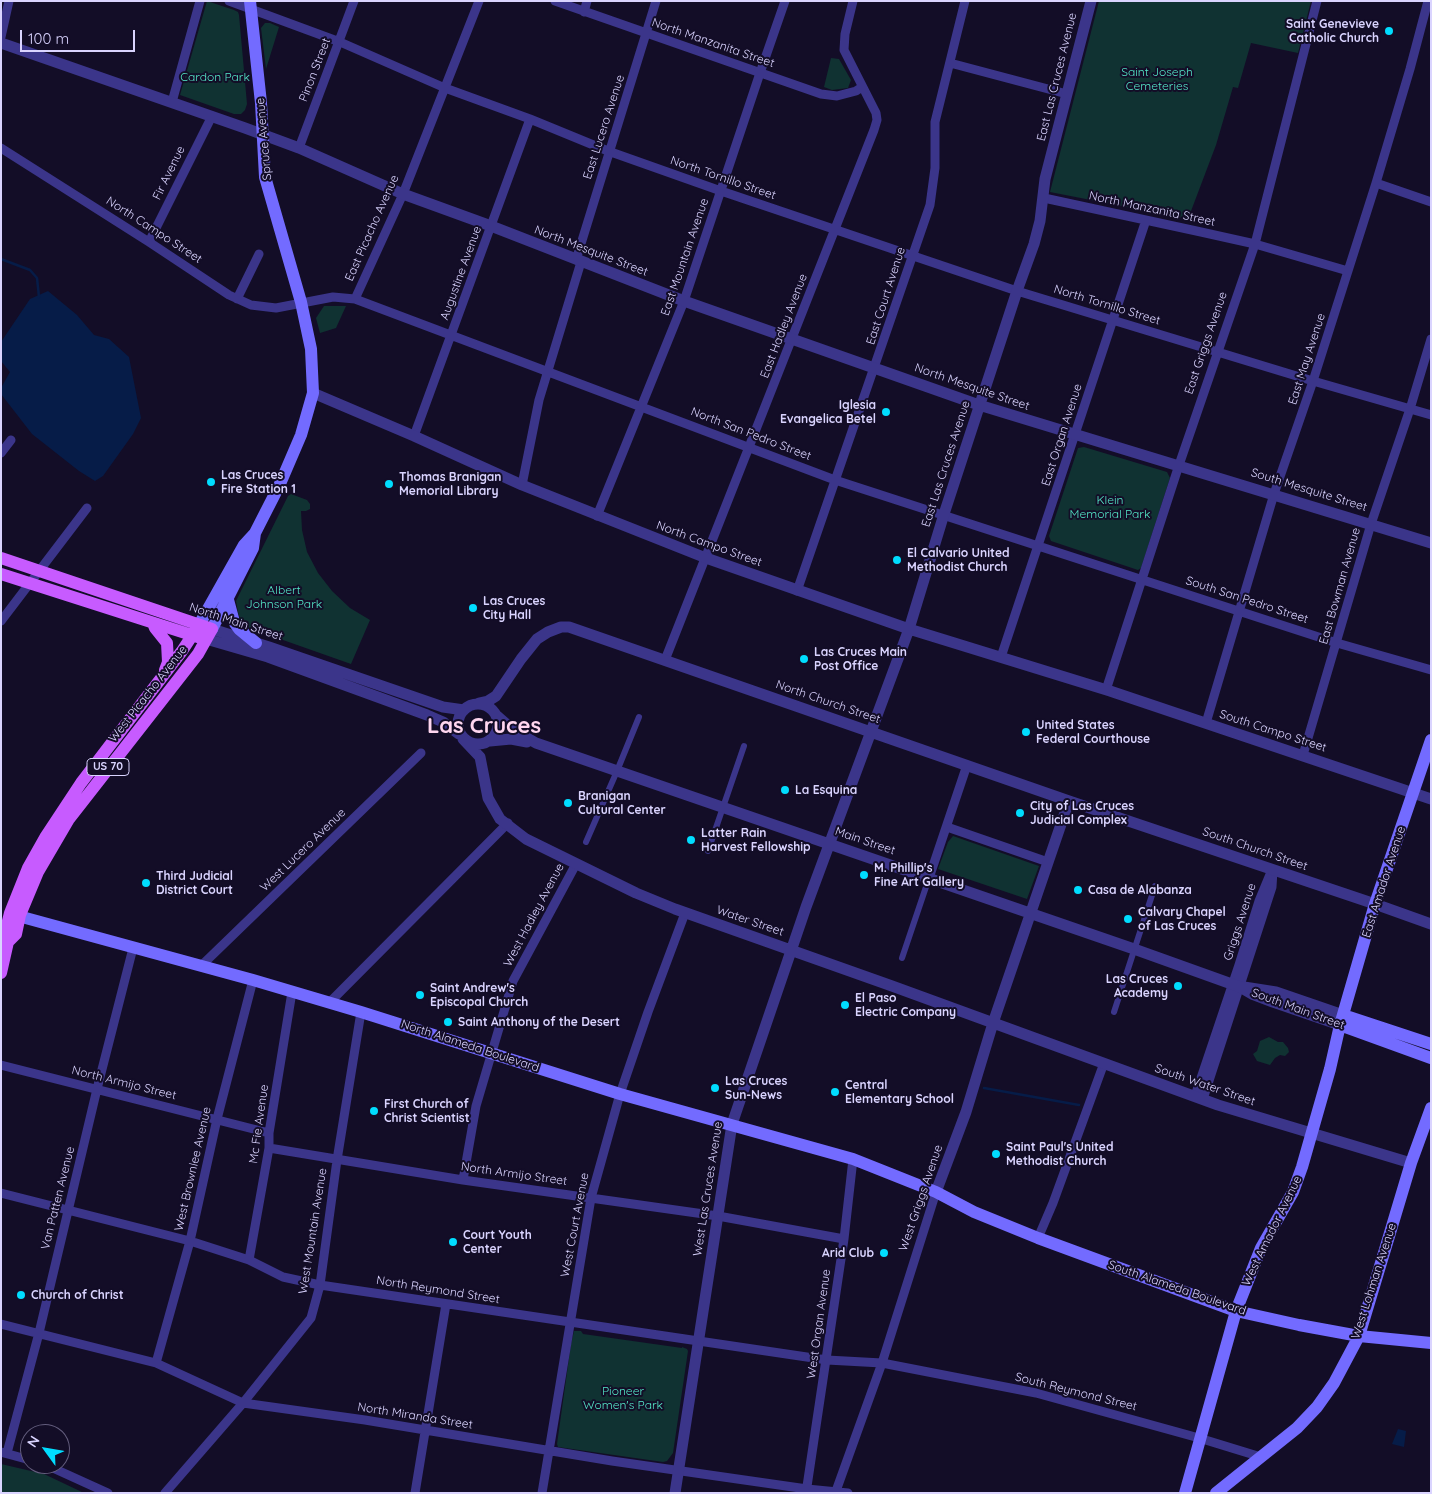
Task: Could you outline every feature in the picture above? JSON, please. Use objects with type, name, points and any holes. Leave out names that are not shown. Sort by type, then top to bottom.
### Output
[{"type":"main road","name":"Spruce Avenue","points":[[250,5],[261,103],[265,177],[301,302]]},
{"type":"main road","points":[[202,632],[244,545],[255,533],[280,484],[301,435],[313,393],[311,349],[301,302]]},
{"type":"main road","name":"West Picacho Avenue","points":[[1,973],[8,942],[16,934],[11,913],[28,868],[46,836],[82,783],[160,679],[202,632],[227,596],[254,548],[255,533]]},
{"type":"main road","name":"North Main Street","points":[[1,558],[34,577],[152,623],[202,632]]},
{"type":"main road","name":"North Main Street","points":[[1,574],[34,577],[202,632]]},
{"type":"main road","points":[[227,596],[234,622],[239,629],[256,643]]},
{"type":"main road","points":[[152,623],[167,644],[168,662],[160,679]]},
{"type":"main road","name":"West Picacho Avenue","points":[[11,913],[69,819],[198,654],[202,632]]},
{"type":"main road","name":"East Amador Avenue","points":[[1342,1020],[1375,904],[1431,740]]},
{"type":"main road","name":"North Alameda Boulevard","points":[[11,913],[133,948],[202,965],[361,1012],[620,1094],[853,1159],[936,1192]]},
{"type":"main road","name":"South Main Street","points":[[1342,1020],[1431,1044]]},
{"type":"main road","name":"South Main Street","points":[[1342,1020],[1431,1058]]},
{"type":"main road","name":"West Amador Avenue","points":[[1185,1493],[1236,1310],[1261,1248],[1293,1192],[1312,1133],[1342,1020]]},
{"type":"main road","name":"West Lohman Avenue","points":[[1216,1493],[1297,1428],[1317,1407],[1334,1383],[1358,1336],[1411,1163],[1431,1108]]},
{"type":"main road","name":"South Alameda Boulevard","points":[[936,1192],[974,1212],[1038,1238],[1236,1310],[1299,1325],[1358,1336],[1431,1343]]},
{"type":"street","points":[[1,37],[9,1]]},
{"type":"street","points":[[172,102],[200,1]]},
{"type":"street","name":"North Tornillo Street","points":[[230,1],[250,5],[444,88],[530,119],[608,151],[721,191],[1017,291],[1431,415]]},
{"type":"street","name":"Pinon Street","points":[[299,148],[354,1]]},
{"type":"street","name":"East Picacho Avenue","points":[[301,302],[333,296],[355,299],[403,194],[479,1]]},
{"type":"street","name":"North Manzanita Street","points":[[555,1],[830,96],[856,91],[862,87]]},
{"type":"street","points":[[584,12],[587,1]]},
{"type":"street","name":"East Lucero Avenue","points":[[522,485],[532,427],[546,371],[608,151],[656,1]]},
{"type":"street","name":"East Mountain Avenue","points":[[597,516],[684,301],[785,1]]},
{"type":"street","name":"East Hadley Avenue","points":[[665,660],[877,120],[876,113],[845,54],[843,43],[854,1]]},
{"type":"street","name":"East Court Avenue","points":[[797,591],[930,205],[936,168],[935,122],[965,1]]},
{"type":"street","name":"East Las Cruces Avenue","points":[[829,843],[909,629],[979,405],[1034,244],[1046,179],[1091,1]]},
{"type":"street","name":"East Griggs Avenue","points":[[1106,690],[1143,579],[1178,464],[1254,244],[1317,1]]},
{"type":"street","name":"East May Avenue","points":[[1206,723],[1274,494],[1313,381],[1376,183],[1428,1]]},
{"type":"street","name":"North Mesquite Street","points":[[1,43],[299,148],[403,194],[684,301],[979,405],[1178,464]]},
{"type":"street","points":[[950,63],[1067,94]]},
{"type":"street","name":"Fir Avenue","points":[[149,242],[212,116]]},
{"type":"street","name":"Augustine Avenue","points":[[414,436],[530,119]]},
{"type":"street","name":"North Campo Street","points":[[1,148],[149,242],[228,295],[251,305],[276,308],[301,302]]},
{"type":"street","points":[[1376,183],[1431,202]]},
{"type":"street","name":"North Manzanita Street","points":[[1044,198],[1254,244],[1348,271]]},
{"type":"street","name":"East Organ Avenue","points":[[1001,657],[1146,220]]},
{"type":"street","points":[[236,299],[259,254]]},
{"type":"street","name":"North San Pedro Street","points":[[355,299],[750,446],[835,480],[1143,579]]},
{"type":"street","name":"East Bowman Avenue","points":[[1303,755],[1371,524],[1410,409],[1431,339]]},
{"type":"street","name":"North Campo Street","points":[[313,393],[522,485],[706,558],[909,629],[1106,690]]},
{"type":"street","points":[[1,453],[11,440]]},
{"type":"street","name":"South Mesquite Street","points":[[1178,464],[1431,543]]},
{"type":"street","points":[[1,621],[86,508]]},
{"type":"street","name":"South San Pedro Street","points":[[1143,579],[1337,643],[1431,670]]},
{"type":"street","name":"North Church Street","points":[[479,703],[488,701],[496,696],[537,639],[548,632],[568,627],[1069,801]]},
{"type":"street","points":[[496,715],[488,706],[479,703],[469,706],[464,710],[458,721],[461,736],[474,745],[488,742],[496,734],[498,728],[497,707],[505,691],[532,652],[548,638],[577,631]]},
{"type":"street","name":"North Main Street","points":[[202,632],[256,643],[442,707],[464,710]]},
{"type":"street","name":"North Main Street","points":[[202,632],[427,715],[443,722],[461,736]]},
{"type":"street","name":"South Campo Street","points":[[1106,690],[1431,798]]},
{"type":"street","name":"Main Street","points":[[496,715],[512,730],[536,743],[829,843],[1236,986]]},
{"type":"street","points":[[586,842],[618,771],[639,717]]},
{"type":"street","name":"Water Street","points":[[461,736],[480,757],[485,789],[492,807],[500,819],[508,823],[526,839],[636,894],[993,1023]]},
{"type":"street","name":"Main Street","points":[[488,742],[511,739],[536,743]]},
{"type":"street","name":"Water Street","points":[[488,742],[485,756],[489,786],[497,806],[506,817],[508,823]]},
{"type":"street","points":[[708,851],[744,746]]},
{"type":"street","name":"West Lucero Avenue","points":[[202,965],[421,753]]},
{"type":"street","points":[[902,958],[967,765]]},
{"type":"street","points":[[1031,914],[1069,801]]},
{"type":"street","name":"South Church Street","points":[[1069,801],[1431,924]]},
{"type":"street","points":[[329,1003],[508,823]]},
{"type":"street","points":[[947,827],[1048,862]]},
{"type":"street","name":"West Las Cruces Avenue","points":[[674,1493],[732,1124],[829,843]]},
{"type":"street","name":"West Hadley Avenue","points":[[463,1180],[476,1106],[513,981],[576,864]]},
{"type":"street","name":"Griggs Avenue","points":[[1199,1098],[1236,986],[1272,887],[1273,870]]},
{"type":"street","points":[[1114,1012],[1154,886]]},
{"type":"street","name":"West Court Avenue","points":[[542,1493],[591,1198],[620,1094],[685,913]]},
{"type":"street","name":"West Griggs Avenue","points":[[836,1491],[882,1363],[936,1192],[966,1112],[993,1023],[1031,914]]},
{"type":"street","name":"Van Patten Avenue","points":[[4,1452],[39,1333],[97,1089],[133,948]]},
{"type":"street","name":"West Brownlee Avenue","points":[[156,1363],[190,1242],[217,1119],[252,980]]},
{"type":"street","name":"South Main Street","points":[[1236,986],[1266,1000],[1342,1020]]},
{"type":"street","name":"Mc Fie Avenue","points":[[249,1260],[269,1148],[269,1133],[292,992]]},
{"type":"street","name":"West Mountain Avenue","points":[[165,1493],[243,1403],[311,1318],[320,1285],[337,1160],[361,1012]]},
{"type":"street","name":"South Water Street","points":[[993,1023],[1199,1098],[1411,1163]]},
{"type":"street","points":[[1038,1238],[1104,1063]]},
{"type":"street","name":"North Armijo Street","points":[[1,1065],[269,1133]]},
{"type":"street","name":"North Armijo Street","points":[[269,1148],[463,1180],[718,1216],[844,1239]]},
{"type":"street","name":"West Organ Avenue","points":[[807,1491],[844,1239],[853,1159]]},
{"type":"street","name":"North Reymond Street","points":[[1,1193],[190,1242],[249,1260],[283,1277],[320,1285],[827,1360],[882,1363]]},
{"type":"street","points":[[415,1493],[446,1304]]},
{"type":"street","name":"North Miranda Street","points":[[1,1324],[156,1363],[243,1403],[426,1430],[807,1491],[848,1493]]},
{"type":"street","name":"South Reymond Street","points":[[882,1363],[1036,1393],[1261,1457]]},
{"type":"street","points":[[4,1452],[20,1457]]},
{"type":"street","points":[[66,1474],[108,1493]]},
{"type":"green space","name":"Cardon Park","points":[[207,1],[234,10],[239,15],[247,104],[241,114],[234,114],[180,95]]},
{"type":"green space","name":"Saint Joseph Cemeteries","points":[[1099,1],[1311,1],[1298,53],[1251,43],[1238,88],[1233,87],[1216,145],[1188,219],[1050,192]]},
{"type":"green space","points":[[265,23],[279,27],[266,69],[261,28]]},
{"type":"green space","points":[[831,58],[839,59],[851,80],[848,88],[832,90],[824,87]]},
{"type":"green space","points":[[324,306],[346,306],[336,328],[320,333],[316,318]]},
{"type":"green space","name":"Klein Memorial Park","points":[[1084,447],[1167,472],[1170,478],[1141,568],[1138,570],[1051,541],[1049,536],[1078,448]]},
{"type":"green space","name":"Albert Johnson Park","points":[[291,494],[307,500],[310,504],[310,509],[301,511],[302,530],[307,552],[318,573],[332,591],[350,608],[370,620],[351,664],[249,628],[240,619],[236,601],[288,496]]},
{"type":"green space","points":[[953,836],[1039,866],[1027,899],[938,869],[948,842]]},
{"type":"green space","points":[[1269,1037],[1278,1042],[1283,1042],[1289,1052],[1285,1056],[1280,1055],[1275,1058],[1270,1065],[1257,1061],[1253,1054],[1257,1051],[1260,1041]]},
{"type":"green space","name":"Pioneer Women's Park","points":[[574,1331],[581,1331],[583,1334],[687,1349],[673,1453],[667,1461],[663,1462],[558,1447]]},
{"type":"green space","points":[[1,1464],[20,1468],[20,1474],[44,1474],[84,1493],[1,1493]]},
{"type":"water","points":[[48,291],[77,315],[94,335],[109,339],[129,357],[141,418],[133,434],[103,476],[95,481],[79,471],[32,434],[1,394],[1,388],[10,372],[1,361],[1,342],[30,299]]},
{"type":"water","points":[[1398,1429],[1406,1431],[1404,1447],[1392,1444]]},
{"type":"waterway","points":[[1,259],[30,270],[37,278],[39,297]]},
{"type":"waterway","points":[[984,1088],[1079,1105]]},
{"type":"place","name":"Saint Genevieve Catholic Church","points":[[1389,31]]},
{"type":"place","name":"Iglesia Evangelica Betel","points":[[886,412]]},
{"type":"place","name":"Las Cruces Fire Station 1","points":[[211,482]]},
{"type":"place","name":"Thomas Branigan Memorial Library","points":[[389,484]]},
{"type":"place","name":"El Calvario United Methodist Church","points":[[897,560]]},
{"type":"place","name":"Las Cruces City Hall","points":[[473,608]]},
{"type":"place","name":"Las Cruces Main Post Office","points":[[804,659]]},
{"type":"place","name":"United States Federal Courthouse","points":[[1026,732]]},
{"type":"place","name":"La Esquina","points":[[785,790]]},
{"type":"place","name":"Branigan Cultural Center","points":[[568,803]]},
{"type":"place","name":"City of Las Cruces Judicial Complex","points":[[1020,813]]},
{"type":"place","name":"Latter Rain Harvest Fellowship","points":[[691,840]]},
{"type":"place","name":"M. Phillip's Fine Art Gallery","points":[[864,875]]},
{"type":"place","name":"Third Judicial District Court","points":[[146,883]]},
{"type":"place","name":"Casa de Alabanza","points":[[1078,890]]},
{"type":"place","name":"Calvary Chapel of Las Cruces","points":[[1128,919]]},
{"type":"place","name":"Las Cruces Academy","points":[[1178,986]]},
{"type":"place","name":"Saint Andrew's Episcopal Church","points":[[420,995]]},
{"type":"place","name":"El Paso Electric Company","points":[[845,1005]]},
{"type":"place","name":"Saint Anthony of the Desert","points":[[448,1022]]},
{"type":"place","name":"Las Cruces Sun-News","points":[[715,1088]]},
{"type":"place","name":"Central Elementary School","points":[[835,1092]]},
{"type":"place","name":"First Church of Christ Scientist","points":[[374,1111]]},
{"type":"place","name":"Saint Paul's United Methodist Church","points":[[996,1154]]},
{"type":"place","name":"Court Youth Center","points":[[453,1242]]},
{"type":"place","name":"Arid Club","points":[[884,1253]]},
{"type":"place","name":"Church of Christ","points":[[21,1295]]},
{"type":"district","name":"Las Cruces","points":[[484,726]]}]
